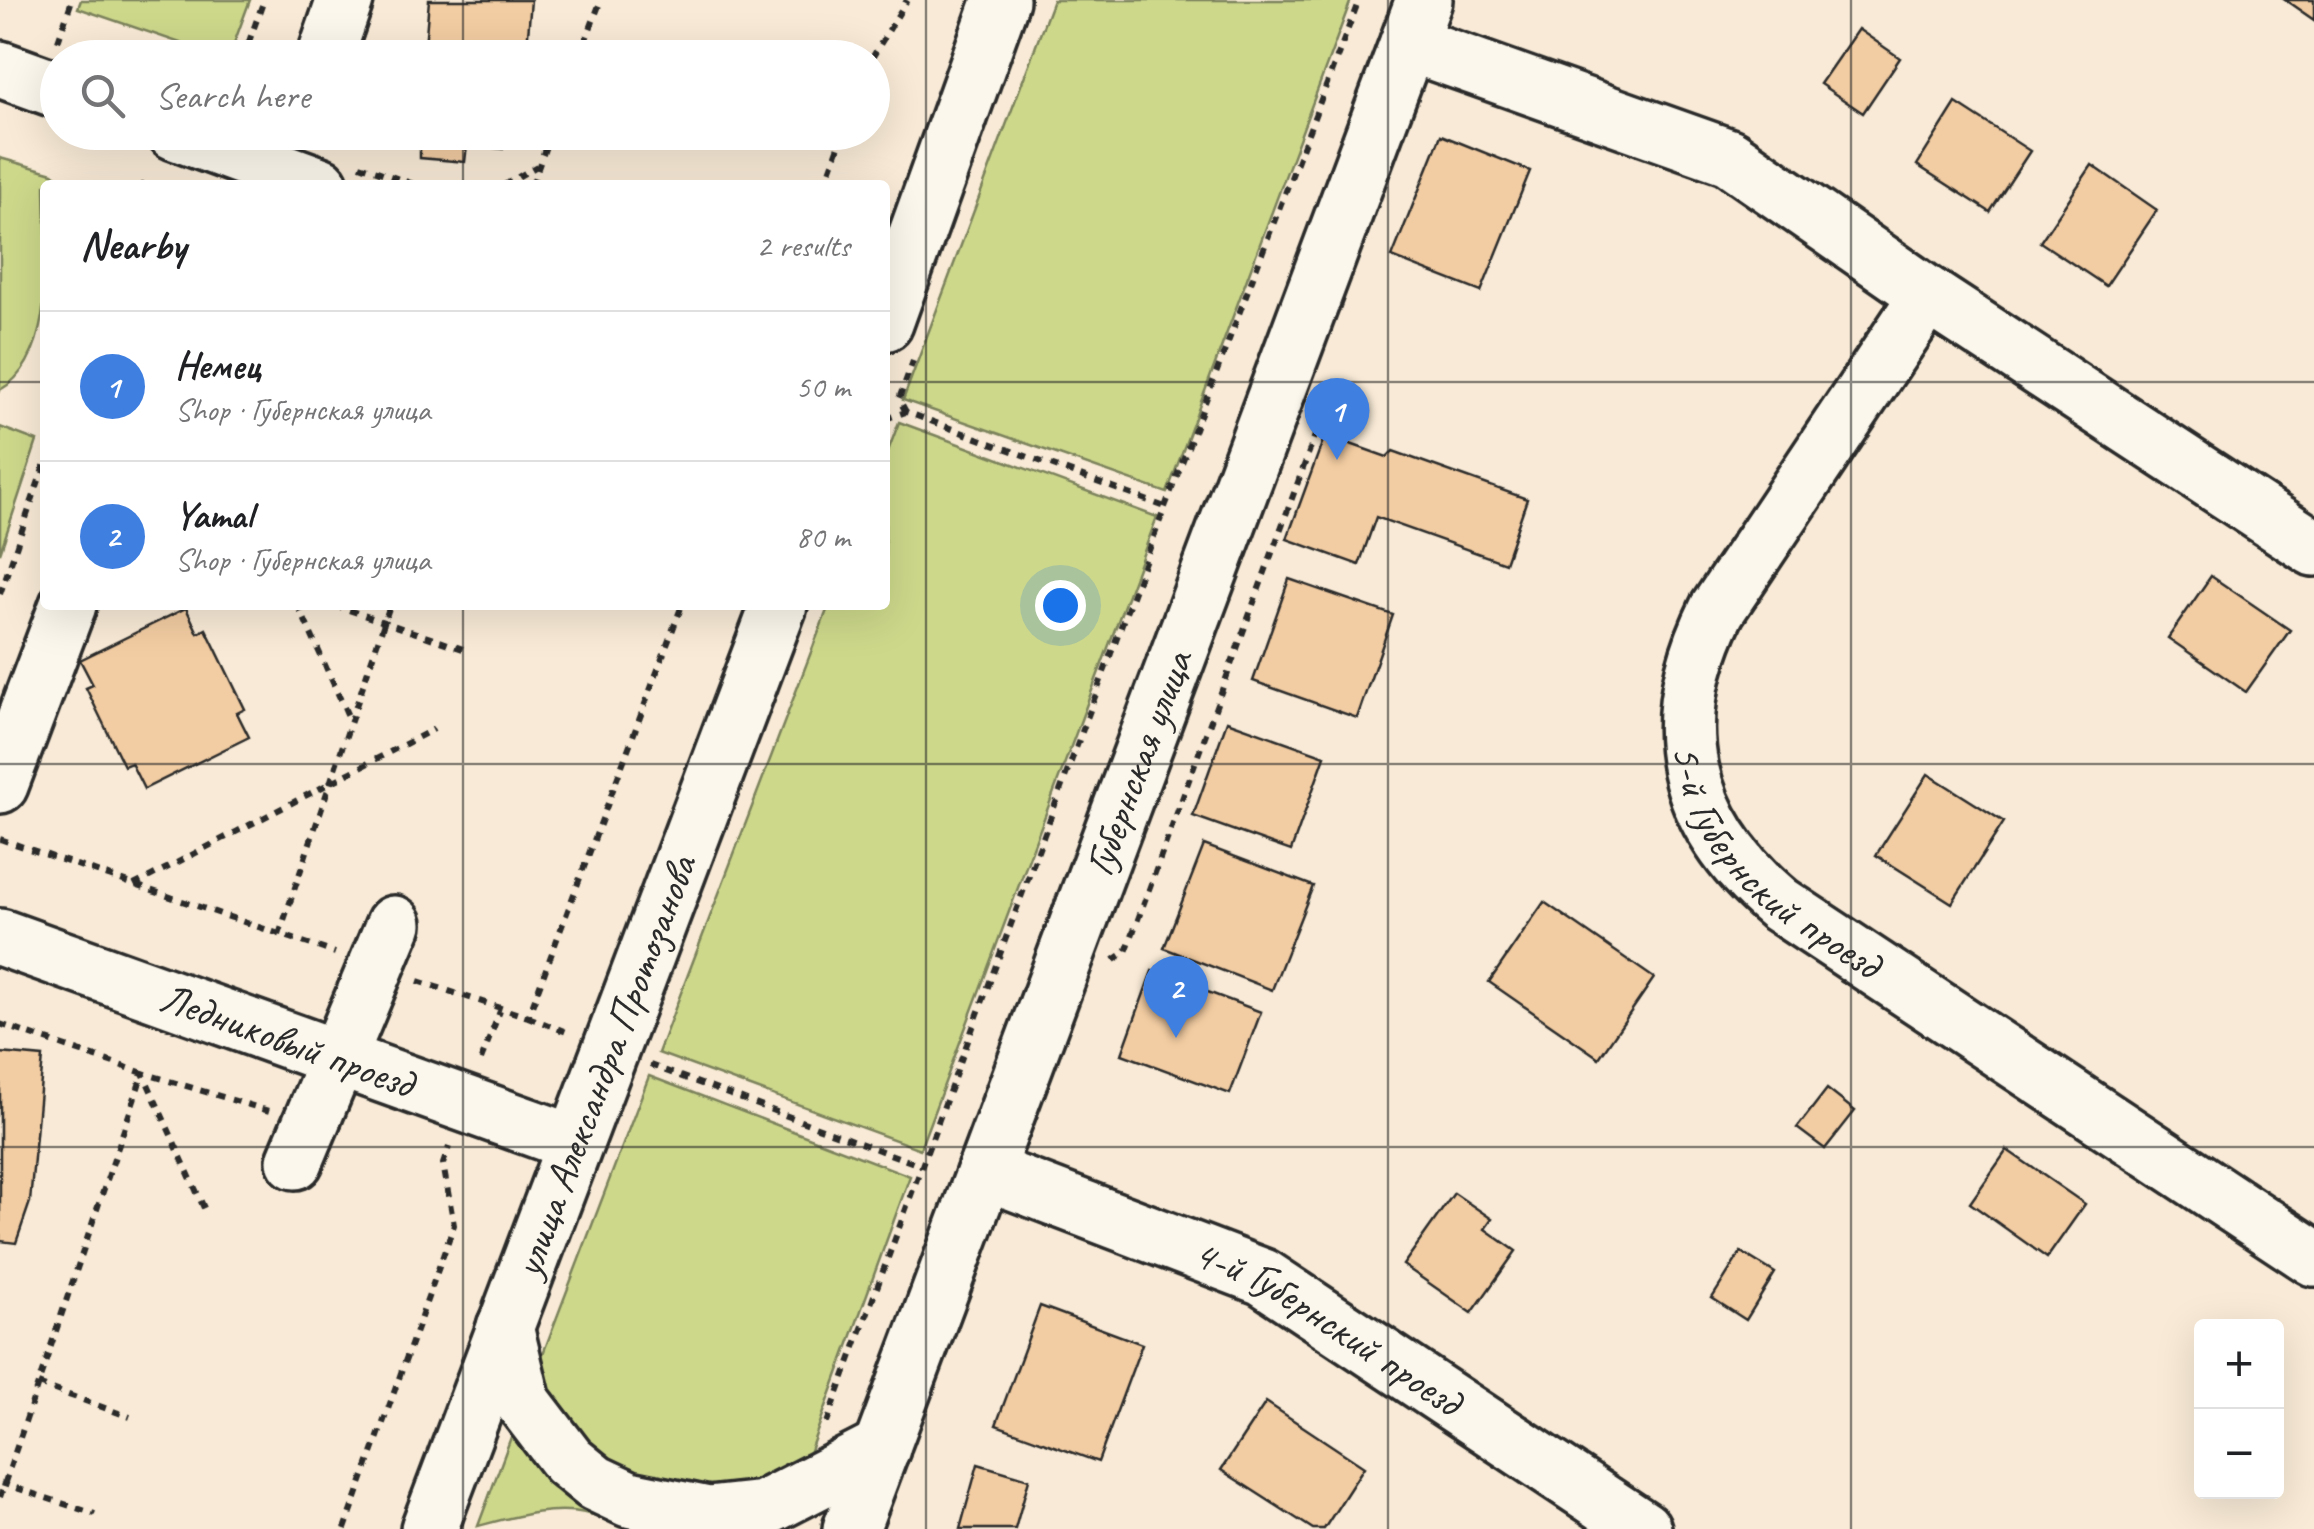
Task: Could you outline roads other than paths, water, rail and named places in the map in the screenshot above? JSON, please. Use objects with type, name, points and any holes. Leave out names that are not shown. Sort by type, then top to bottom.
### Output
[{"type":"street","points":[[332,40],[345,0]]},
{"type":"street","points":[[890,309],[1001,0]]},
{"type":"street","points":[[1416,21],[1729,157],[1928,295],[2314,548]]},
{"type":"street","name":"Губернская улица","points":[[851,1529],[1416,21]]},
{"type":"street","points":[[0,69],[40,83]]},
{"type":"street","points":[[249,150],[302,163]]},
{"type":"street","name":"5-й Губернский проезд","points":[[1928,295],[1716,610],[1698,647],[1688,686],[1685,728],[1689,769],[1702,808],[1730,856],[1779,904],[2314,1258]]},
{"type":"street","points":[[0,785],[66,610]]},
{"type":"street","name":"улица Александра Протозанова","points":[[430,1529],[777,610]]},
{"type":"street","name":"Ледниковый проезд","points":[[0,937],[341,1056],[574,1143]]},
{"type":"street","points":[[302,1142],[386,946]]},
{"type":"street","name":"4-й Губернский проезд","points":[[986,1170],[1263,1277],[1643,1529]]},
{"type":"street","points":[[505,1327],[522,1402],[568,1461],[595,1482],[663,1509],[708,1515],[763,1509],[882,1448]]},
{"type":"place","name":"Немец","points":[[1337,460]]},
{"type":"place","name":"Yamal","points":[[1176,1038]]}]
